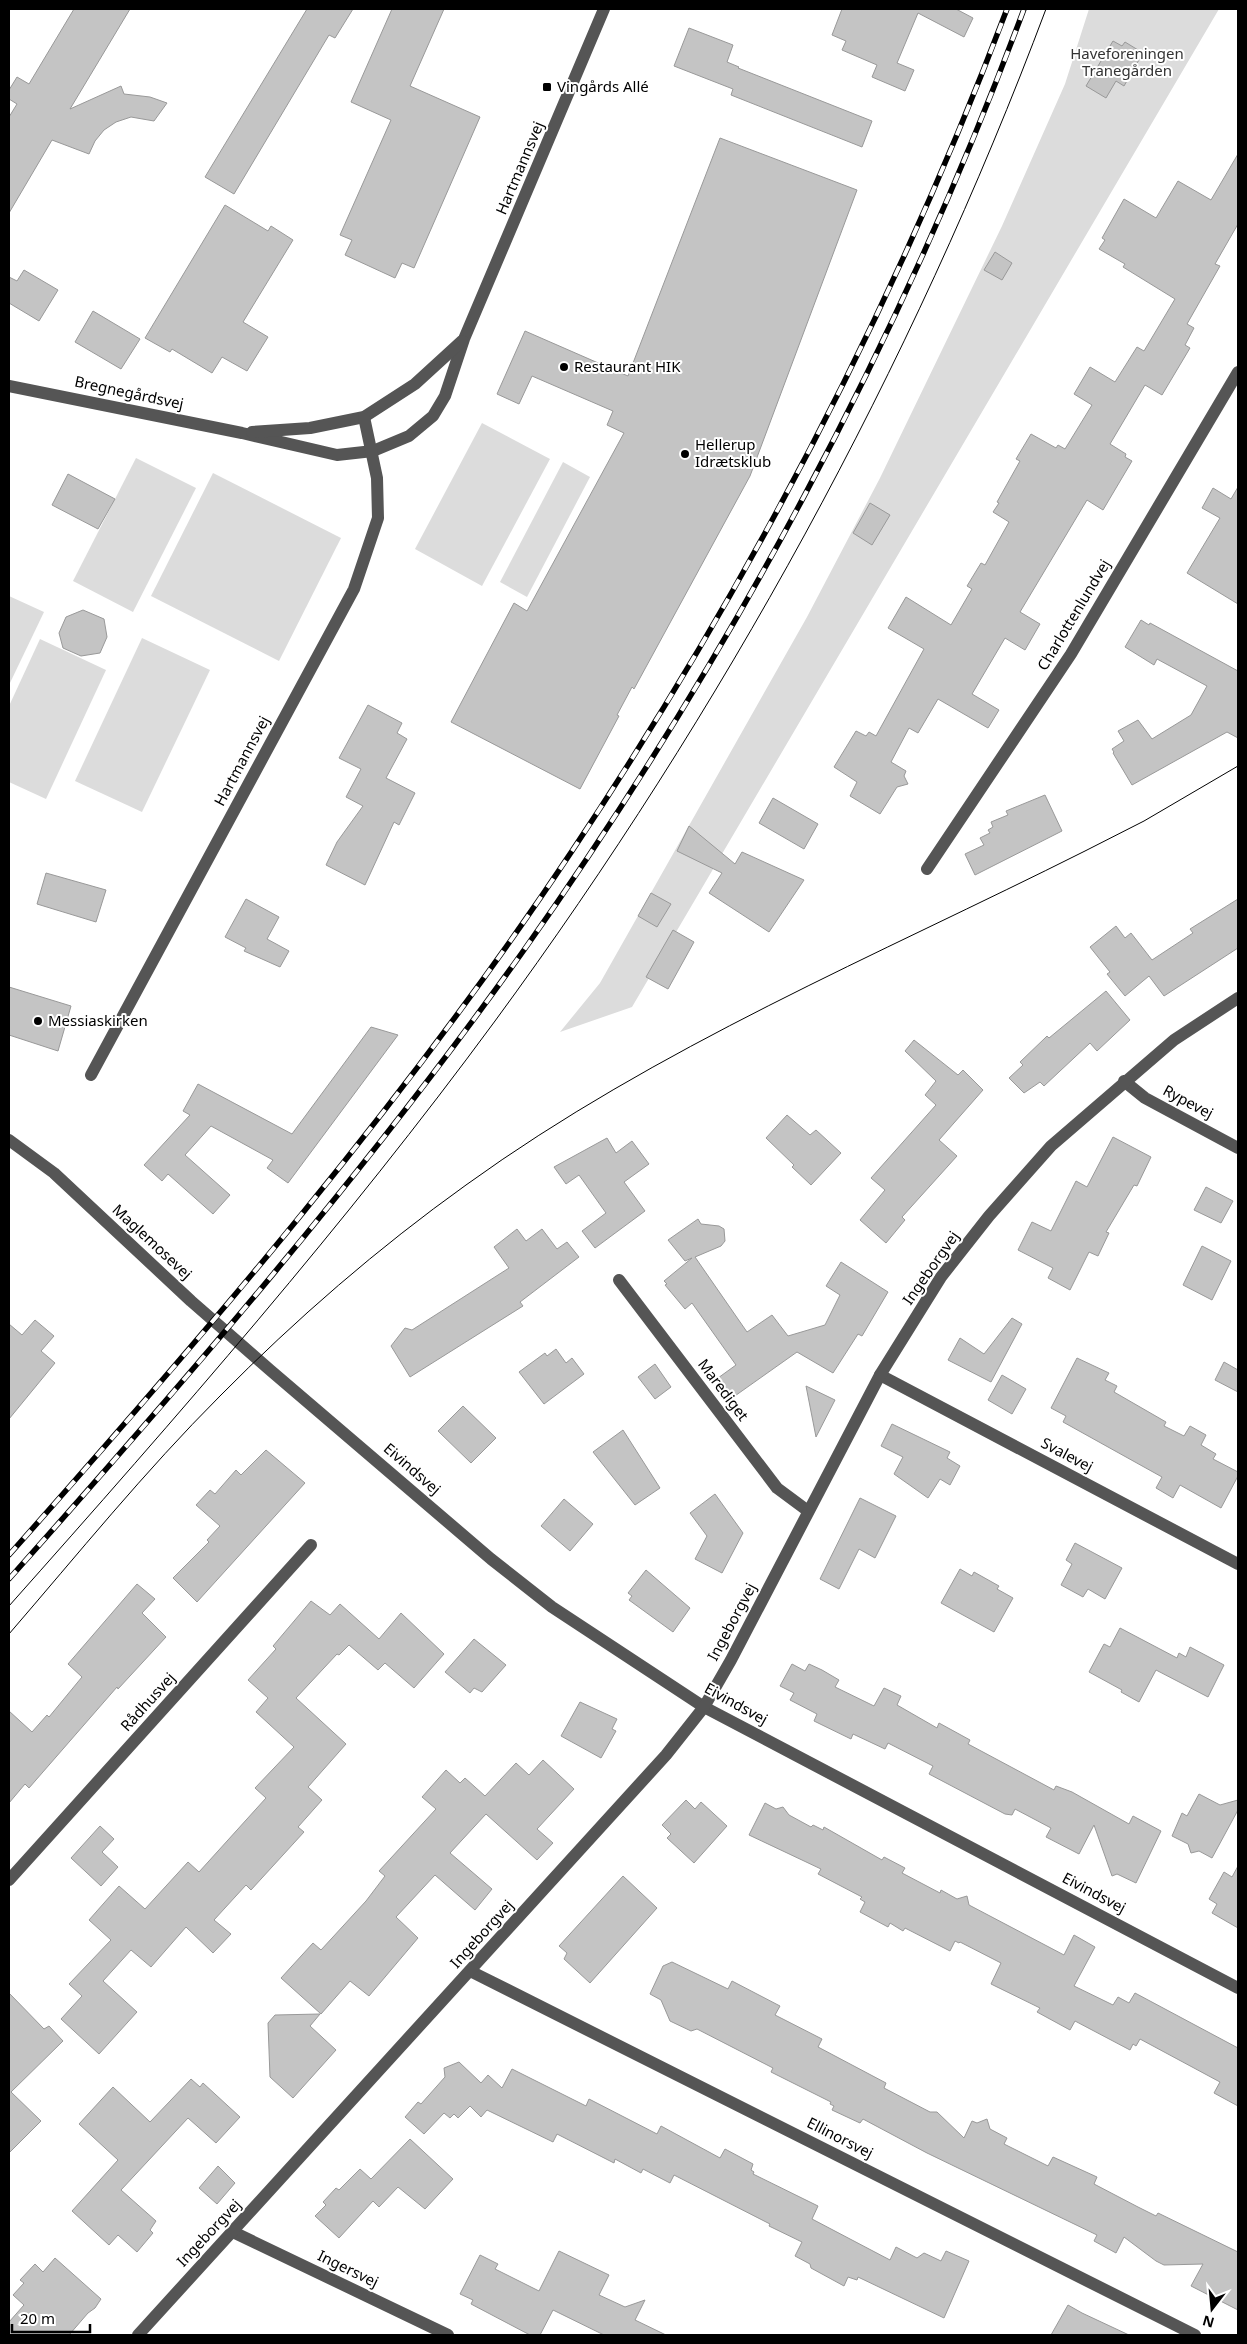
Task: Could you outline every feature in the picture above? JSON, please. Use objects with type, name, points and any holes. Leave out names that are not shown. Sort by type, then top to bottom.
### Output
[{"type":"street","name":"Hartmannsvej","points":[[242,433],[337,455],[373,451],[408,436],[433,416],[445,396],[464,340],[604,9]]},
{"type":"street","name":"Hartmannsvej","points":[[242,433],[310,428],[364,417],[415,384],[464,340]]},
{"type":"street","name":"Charlottenlundvej","points":[[927,869],[1071,654],[1238,372]]},
{"type":"street","name":"Bregnegårdsvej","points":[[9,386],[242,433]]},
{"type":"street","name":"Hartmannsvej","points":[[91,1074],[354,589],[378,518],[377,478],[373,451],[364,417]]},
{"type":"street","name":"Ingeborgvej","points":[[138,2335],[666,1754],[704,1706],[731,1660],[880,1375],[941,1277],[989,1216],[1050,1146],[1124,1081],[1178,1037],[1238,998]]},
{"type":"street","name":"Rypevej","points":[[1124,1081],[1145,1098],[1238,1148]]},
{"type":"street","name":"Maglemosevej","points":[[9,1140],[54,1173],[192,1301],[270,1370]]},
{"type":"street","name":"Marediget","points":[[619,1280],[777,1488],[808,1511]]},
{"type":"street","name":"Eivindsvej","points":[[270,1370],[491,1559],[552,1607],[704,1706],[1238,1988]]},
{"type":"street","name":"Svalevej","points":[[880,1375],[1238,1564]]},
{"type":"street","name":"Rådhusvej","points":[[9,1880],[311,1545]]},
{"type":"street","name":"Ellinorsvej","points":[[470,1971],[1195,2335]]},
{"type":"street","name":"Ingersvej","points":[[233,2232],[448,2335]]},
{"type":"green space","name":"Haveforeningen Tranegården","points":[[1089,9],[1219,9],[632,1007],[560,1032],[600,983],[807,617],[880,478],[1002,226],[1065,84]]},
{"type":"green space","points":[[482,423],[550,459],[482,586],[415,549]]},
{"type":"green space","points":[[136,458],[196,488],[133,612],[73,581]]},
{"type":"green space","points":[[563,462],[590,477],[527,597],[500,582]]},
{"type":"green space","points":[[213,473],[341,538],[279,661],[151,596]]},
{"type":"green space","points":[[9,596],[44,612],[9,685]]},
{"type":"green space","points":[[142,638],[210,670],[142,812],[75,781]]},
{"type":"green space","points":[[40,639],[106,670],[46,799],[9,782],[9,706]]},
{"type":"building","points":[[74,9],[130,9],[70,109],[121,86],[124,94],[150,97],[167,103],[154,121],[131,117],[116,122],[104,130],[95,141],[89,154],[52,140],[9,213],[9,117],[17,104],[9,99],[9,90],[17,77],[29,84]]},
{"type":"building","points":[[307,9],[353,9],[335,38],[329,35],[234,194],[205,177]]},
{"type":"building","points":[[392,9],[444,9],[410,86],[480,117],[414,268],[402,263],[395,278],[345,255],[352,240],[340,235],[391,120],[351,102]]},
{"type":"building","points":[[842,9],[956,9],[973,18],[964,37],[918,13],[897,63],[914,70],[905,91],[872,77],[877,65],[842,50],[846,41],[832,35]]},
{"type":"building","points":[[689,28],[733,45],[727,62],[738,68],[872,121],[862,147],[731,95],[733,89],[674,66]]},
{"type":"building","points":[[1113,41],[1122,46],[1125,42],[1143,53],[1124,86],[1116,81],[1106,98],[1086,86]]},
{"type":"building","name":"Hellerup Idrætsklub","points":[[720,138],[857,190],[750,476],[634,689],[632,687],[617,715],[619,716],[580,789],[451,722],[514,603],[527,611],[624,433],[607,425],[613,411],[532,376],[519,404],[497,394],[525,331],[628,376]]},
{"type":"building","points":[[1238,154],[1238,224],[1215,264],[1220,266],[1187,324],[1194,328],[1185,345],[1190,348],[1162,395],[1145,385],[1110,444],[1126,454],[1125,457],[1132,461],[1103,510],[1087,500],[1020,612],[1040,624],[1025,650],[1005,638],[972,694],[999,710],[988,728],[938,699],[918,733],[909,728],[891,762],[906,771],[904,776],[908,784],[897,787],[880,814],[850,796],[857,782],[834,767],[856,731],[866,736],[869,732],[876,736],[924,649],[888,628],[906,597],[951,625],[972,589],[967,586],[981,563],[985,565],[1009,522],[993,512],[1020,461],[1016,459],[1031,434],[1056,448],[1058,445],[1065,449],[1092,405],[1074,394],[1090,367],[1115,382],[1137,347],[1144,351],[1175,299],[1123,267],[1125,264],[1099,249],[1105,240],[1102,238],[1124,199],[1156,218],[1178,181],[1211,200]]},
{"type":"building","points":[[225,205],[268,231],[271,226],[293,240],[243,322],[268,337],[247,371],[222,357],[212,373],[172,349],[170,352],[145,338]]},
{"type":"building","points":[[995,252],[1012,263],[1002,280],[984,270]]},
{"type":"building","points":[[24,270],[58,290],[39,321],[9,303],[9,277],[17,281]]},
{"type":"building","points":[[93,311],[140,339],[121,369],[75,342]]},
{"type":"building","points":[[68,474],[115,499],[98,529],[52,505]]},
{"type":"building","points":[[1238,487],[1238,604],[1187,573],[1220,518],[1202,508],[1213,488],[1231,499]]},
{"type":"building","points":[[870,503],[890,515],[872,545],[853,533]]},
{"type":"building","points":[[83,610],[104,619],[107,637],[100,653],[81,656],[63,648],[59,633],[66,617]]},
{"type":"building","points":[[1141,620],[1149,625],[1150,623],[1238,671],[1238,738],[1227,732],[1132,785],[1113,753],[1112,749],[1124,741],[1118,731],[1138,720],[1152,739],[1191,715],[1207,686],[1157,659],[1154,665],[1125,647]]},
{"type":"building","points":[[368,705],[402,723],[397,733],[407,739],[386,778],[415,793],[399,825],[394,822],[365,885],[326,865],[337,842],[363,806],[346,797],[361,769],[339,758]]},
{"type":"building","points":[[1045,795],[1062,831],[975,875],[965,854],[984,845],[980,838],[990,833],[988,830],[993,827],[991,822],[1008,815],[1006,811]]},
{"type":"building","points":[[773,798],[818,824],[804,849],[759,823]]},
{"type":"building","points":[[689,826],[735,864],[742,852],[804,880],[769,932],[709,893],[722,873],[677,851]]},
{"type":"building","points":[[46,873],[106,890],[96,922],[37,904]]},
{"type":"building","points":[[651,893],[671,904],[657,927],[638,916]]},
{"type":"building","points":[[246,899],[279,917],[267,939],[289,951],[280,967],[244,951],[246,948],[225,937]]},
{"type":"building","points":[[1238,899],[1238,948],[1164,996],[1149,976],[1125,996],[1107,974],[1110,972],[1090,947],[1116,926],[1125,938],[1131,933],[1152,960],[1193,933],[1190,929]]},
{"type":"building","points":[[673,930],[694,942],[668,989],[646,977]]},
{"type":"building","name":"Messiaskirken","points":[[9,987],[71,1006],[58,1051],[9,1035]]},
{"type":"building","points":[[1106,991],[1130,1020],[1097,1051],[1090,1043],[1044,1086],[1040,1082],[1024,1093],[1009,1078],[1023,1065],[1020,1062],[1047,1036],[1049,1038]]},
{"type":"building","points":[[371,1027],[398,1035],[288,1183],[267,1168],[273,1160],[211,1126],[185,1155],[230,1195],[213,1214],[168,1174],[162,1181],[144,1165],[190,1115],[183,1111],[198,1084],[292,1134]]},
{"type":"building","points":[[914,1040],[958,1075],[963,1070],[983,1090],[939,1140],[957,1156],[902,1217],[905,1220],[886,1243],[860,1220],[885,1190],[871,1178],[936,1105],[925,1095],[936,1081],[905,1051]]},
{"type":"building","points":[[787,1115],[810,1135],[816,1130],[841,1153],[811,1185],[792,1167],[794,1165],[766,1138]]},
{"type":"building","points":[[1113,1137],[1151,1157],[1137,1186],[1134,1185],[1106,1232],[1109,1233],[1098,1256],[1089,1252],[1070,1290],[1048,1278],[1053,1268],[1018,1250],[1032,1222],[1051,1231],[1076,1181],[1087,1187]]},
{"type":"building","points":[[607,1138],[616,1153],[632,1141],[649,1164],[624,1182],[645,1211],[595,1248],[582,1231],[606,1213],[579,1175],[566,1184],[554,1167]]},
{"type":"building","points":[[1206,1187],[1233,1201],[1221,1223],[1194,1210]]},
{"type":"building","points":[[698,1219],[701,1224],[719,1226],[724,1229],[725,1241],[721,1246],[695,1257],[747,1332],[772,1315],[788,1336],[825,1325],[840,1295],[826,1286],[841,1262],[888,1292],[862,1336],[858,1334],[833,1373],[797,1352],[732,1398],[718,1378],[736,1365],[692,1303],[685,1309],[665,1285],[667,1284],[664,1281],[692,1258],[685,1261],[668,1240]]},
{"type":"building","points":[[517,1229],[526,1241],[542,1229],[557,1249],[567,1242],[579,1257],[520,1302],[523,1306],[410,1377],[391,1346],[405,1328],[412,1330],[509,1268],[494,1247]]},
{"type":"building","points":[[1202,1246],[1231,1261],[1212,1300],[1183,1285]]},
{"type":"building","points":[[1012,1318],[1022,1324],[991,1382],[948,1360],[960,1338],[984,1354]]},
{"type":"building","points":[[35,1320],[54,1336],[41,1351],[55,1363],[9,1419],[9,1324],[22,1335]]},
{"type":"building","points":[[556,1349],[566,1363],[572,1358],[584,1374],[544,1404],[519,1372],[545,1353],[547,1356]]},
{"type":"building","points":[[1077,1358],[1109,1373],[1105,1380],[1117,1386],[1114,1392],[1166,1422],[1164,1426],[1184,1436],[1190,1426],[1206,1435],[1201,1445],[1216,1454],[1213,1459],[1238,1472],[1238,1476],[1221,1508],[1180,1485],[1173,1498],[1156,1488],[1162,1477],[1063,1422],[1066,1416],[1051,1408]]},
{"type":"building","points":[[1224,1362],[1238,1370],[1238,1392],[1215,1380]]},
{"type":"building","points":[[655,1364],[671,1387],[655,1399],[638,1377]]},
{"type":"building","points":[[1002,1375],[1026,1389],[1012,1414],[988,1400]]},
{"type":"building","points":[[806,1386],[835,1400],[816,1437]]},
{"type":"building","points":[[463,1406],[496,1438],[471,1463],[438,1431]]},
{"type":"building","points":[[892,1424],[950,1452],[947,1458],[960,1466],[950,1485],[940,1479],[928,1498],[894,1474],[903,1457],[881,1446]]},
{"type":"building","points":[[623,1430],[660,1488],[635,1505],[593,1452]]},
{"type":"building","points":[[266,1450],[305,1483],[197,1602],[173,1578],[209,1542],[207,1540],[220,1526],[196,1505],[210,1490],[215,1494],[236,1470],[241,1475]]},
{"type":"building","points":[[715,1494],[743,1533],[722,1573],[695,1559],[707,1536],[690,1513]]},
{"type":"building","points":[[860,1498],[896,1516],[875,1558],[859,1549],[839,1589],[820,1579]]},
{"type":"building","points":[[564,1499],[593,1524],[570,1551],[541,1526]]},
{"type":"building","points":[[1075,1543],[1122,1568],[1105,1599],[1088,1589],[1083,1597],[1061,1585],[1072,1564],[1066,1560]]},
{"type":"building","points":[[960,1569],[972,1576],[974,1572],[999,1586],[997,1589],[1013,1598],[994,1632],[941,1603]]},
{"type":"building","points":[[646,1570],[690,1608],[673,1632],[629,1600],[632,1596],[628,1593]]},
{"type":"building","points":[[137,1584],[155,1599],[142,1613],[166,1637],[118,1689],[117,1687],[29,1788],[25,1784],[9,1803],[9,1711],[32,1732],[47,1715],[49,1717],[82,1677],[68,1664]]},
{"type":"building","points":[[311,1601],[330,1615],[340,1604],[379,1639],[401,1613],[444,1654],[414,1688],[385,1663],[378,1670],[349,1645],[339,1655],[337,1654],[296,1698],[346,1744],[308,1787],[322,1800],[298,1827],[304,1832],[251,1890],[246,1885],[214,1920],[231,1934],[213,1953],[186,1927],[151,1967],[131,1950],[103,1981],[137,2012],[99,2054],[61,2019],[82,1996],[69,1984],[111,1940],[89,1920],[119,1886],[145,1909],[188,1862],[199,1872],[266,1798],[255,1788],[294,1747],[256,1712],[268,1698],[248,1680],[276,1649],[273,1646]]},
{"type":"building","points":[[1120,1628],[1177,1658],[1179,1653],[1186,1657],[1190,1647],[1224,1665],[1208,1697],[1156,1670],[1139,1702],[1121,1692],[1122,1690],[1089,1672],[1104,1644],[1110,1647]]},
{"type":"building","points":[[474,1639],[506,1665],[482,1692],[474,1688],[470,1693],[445,1672]]},
{"type":"building","points":[[792,1664],[805,1671],[809,1664],[822,1670],[839,1680],[835,1687],[874,1706],[884,1688],[901,1696],[897,1705],[937,1728],[939,1723],[970,1740],[968,1744],[1054,1790],[1056,1786],[1072,1792],[1129,1824],[1133,1816],[1161,1831],[1136,1883],[1117,1874],[1112,1876],[1094,1825],[1079,1854],[1046,1837],[1051,1828],[1015,1809],[1012,1815],[1005,1814],[929,1774],[933,1766],[888,1743],[885,1749],[853,1734],[851,1739],[814,1721],[817,1714],[790,1700],[794,1693],[780,1686]]},
{"type":"building","points":[[580,1702],[617,1719],[612,1729],[616,1731],[601,1758],[561,1736]]},
{"type":"building","points":[[543,1760],[574,1789],[537,1829],[553,1843],[537,1860],[486,1814],[450,1853],[492,1889],[475,1910],[435,1875],[396,1917],[418,1938],[369,1996],[350,1981],[321,2014],[281,1978],[313,1943],[321,1950],[366,1901],[385,1876],[379,1871],[436,1809],[422,1797],[446,1770],[460,1783],[465,1778],[485,1796],[516,1763],[529,1775]]},
{"type":"building","points":[[1199,1794],[1220,1805],[1238,1800],[1238,1810],[1212,1858],[1199,1851],[1191,1853],[1188,1844],[1172,1836],[1182,1813],[1187,1816]]},
{"type":"building","points":[[686,1800],[695,1809],[701,1802],[727,1826],[694,1863],[667,1838],[671,1834],[662,1825]]},
{"type":"building","points":[[765,1803],[776,1809],[783,1807],[789,1815],[811,1827],[813,1825],[823,1830],[824,1827],[882,1860],[884,1857],[905,1868],[902,1873],[940,1893],[941,1890],[957,1899],[967,1896],[969,1905],[1064,1955],[1074,1935],[1095,1947],[1074,1986],[1113,2005],[1118,1997],[1129,2003],[1135,1993],[1238,2048],[1238,2106],[1214,2093],[1220,2082],[1140,2039],[1136,2046],[1133,2044],[1130,2050],[1075,2021],[1070,2030],[1037,2012],[1040,2008],[991,1984],[1001,1963],[960,1942],[955,1941],[950,1951],[905,1928],[903,1931],[890,1923],[888,1927],[860,1912],[865,1902],[860,1899],[862,1897],[818,1874],[821,1869],[749,1835]]},
{"type":"building","points":[[100,1826],[114,1839],[102,1852],[118,1867],[101,1886],[71,1858]]},
{"type":"building","points":[[1238,1866],[1238,1928],[1212,1913],[1217,1904],[1209,1899],[1224,1872],[1232,1877]]},
{"type":"building","points":[[623,1876],[657,1908],[590,1983],[564,1959],[567,1953],[559,1946]]},
{"type":"building","points":[[672,1962],[728,1989],[732,1981],[780,2006],[775,2015],[822,2039],[818,2047],[886,2083],[884,2088],[930,2112],[937,2112],[964,2138],[972,2121],[977,2123],[987,2119],[990,2129],[1007,2138],[1004,2144],[1048,2166],[1053,2157],[1097,2177],[1094,2184],[1156,2216],[1158,2213],[1238,2252],[1238,2310],[1191,2286],[1203,2264],[1164,2265],[1124,2237],[1116,2253],[1094,2241],[1097,2235],[927,2153],[863,2119],[860,2123],[832,2110],[834,2106],[830,2104],[831,2102],[771,2072],[773,2068],[697,2029],[691,2031],[670,2021],[661,2000],[650,1994],[663,1966]]},
{"type":"building","points":[[9,1993],[44,2029],[49,2026],[63,2041],[11,2092],[41,2121],[9,2153]]},
{"type":"building","points":[[320,2014],[310,2026],[336,2050],[293,2098],[270,2077],[268,2023],[275,2015]]},
{"type":"building","points":[[459,2062],[481,2083],[488,2075],[502,2088],[512,2069],[586,2106],[589,2099],[657,2134],[661,2126],[720,2158],[725,2149],[753,2164],[751,2170],[754,2172],[753,2174],[818,2206],[812,2219],[890,2260],[896,2247],[917,2258],[924,2253],[941,2261],[946,2251],[969,2261],[944,2318],[858,2277],[857,2280],[848,2277],[844,2286],[811,2268],[810,2264],[795,2256],[802,2242],[674,2175],[670,2183],[643,2169],[641,2173],[615,2159],[614,2163],[557,2134],[553,2142],[487,2110],[481,2117],[470,2106],[458,2118],[454,2114],[450,2118],[444,2113],[424,2134],[405,2117],[418,2102],[421,2104],[445,2077],[444,2068]]},
{"type":"building","points":[[191,2079],[200,2087],[203,2083],[240,2117],[216,2143],[188,2118],[121,2190],[156,2221],[150,2230],[153,2233],[137,2252],[118,2235],[109,2245],[72,2211],[118,2160],[79,2124],[113,2087],[150,2122]]},
{"type":"building","points":[[410,2139],[453,2179],[425,2209],[398,2187],[379,2207],[373,2201],[339,2238],[315,2216],[326,2205],[323,2202],[336,2188],[339,2190],[360,2169],[371,2179]]},
{"type":"building","points":[[218,2166],[235,2183],[217,2204],[199,2188]]},
{"type":"building","points":[[559,2251],[609,2275],[599,2295],[625,2307],[645,2300],[635,2320],[666,2335],[604,2335],[553,2310],[540,2335],[530,2335],[471,2304],[473,2300],[460,2294],[480,2255],[498,2264],[495,2269],[539,2291]]},
{"type":"building","points":[[55,2258],[101,2299],[69,2335],[9,2335],[9,2322],[24,2305],[13,2295],[24,2283],[20,2280],[35,2264],[43,2272]]},
{"type":"building","points":[[1068,2305],[1082,2313],[1129,2335],[1051,2335]]},
{"type":"tram line","points":[[9,1606],[197,1392],[320,1246],[379,1172],[495,1021],[578,904],[658,783],[734,660],[805,534],[872,406],[935,276],[993,143],[1046,9]]},
{"type":"tram line","points":[[9,1634],[138,1483],[192,1424],[249,1367],[338,1285],[466,1185],[539,1135],[614,1089],[691,1046],[848,966],[1144,821],[1238,766]]},
{"type":"railway","points":[[9,1555],[231,1300],[373,1125],[442,1035],[508,944],[572,851],[637,751],[757,547],[814,442],[867,336],[917,228],[1007,9]]},
{"type":"railway","points":[[9,1579],[210,1349],[340,1193],[464,1032],[524,950],[599,840],[671,727],[740,613],[804,496],[865,377],[922,256],[975,133],[1024,9]]},
{"type":"place","name":"Vingårds Allé","points":[[547,87]]},
{"type":"place","name":"Restaurant HIK","points":[[564,367]]},
{"type":"place","name":"Hellerup Idrætsklub","points":[[685,454]]},
{"type":"place","name":"Messiaskirken","points":[[38,1021]]}]
